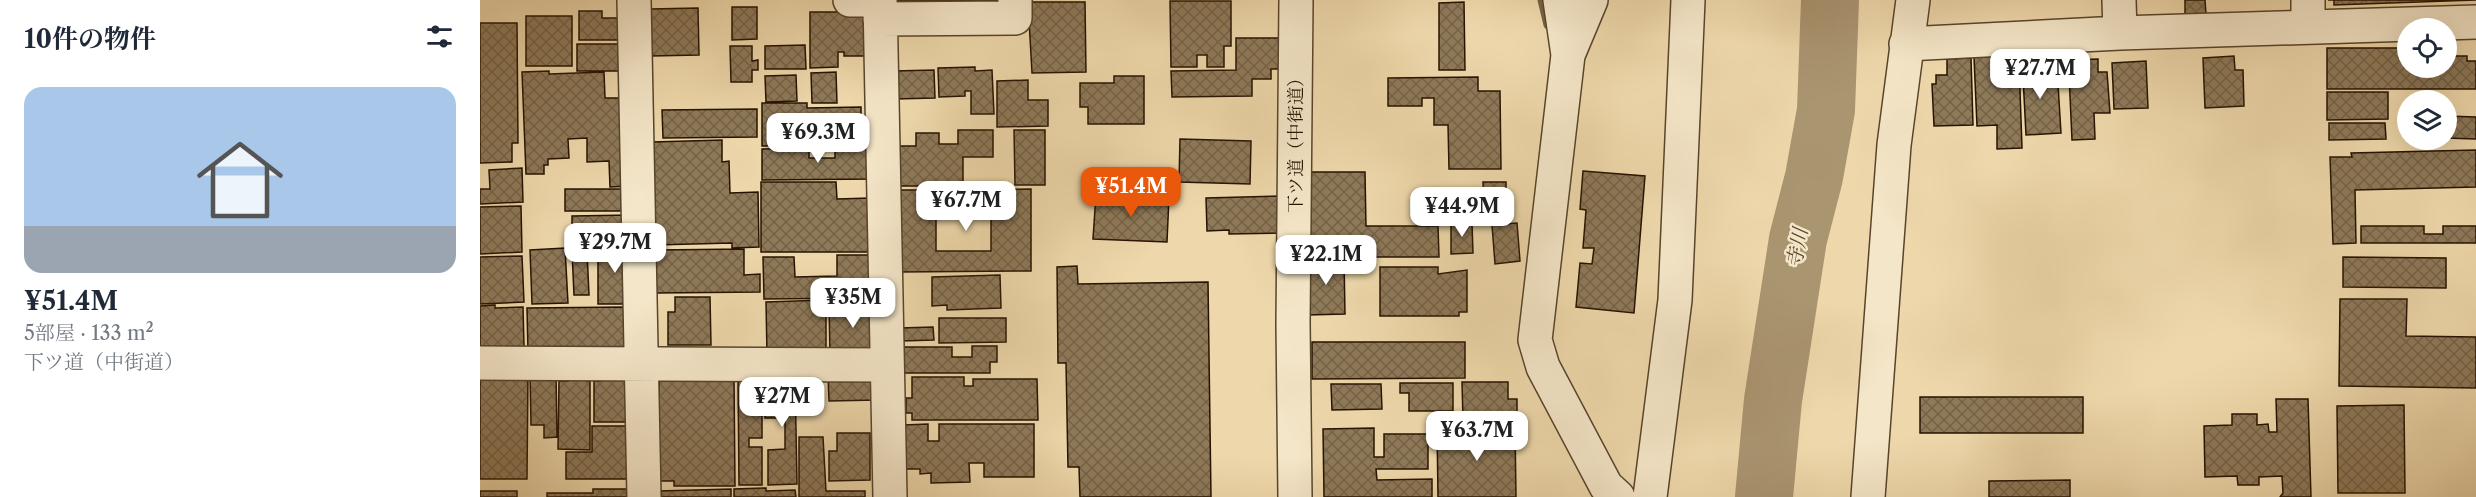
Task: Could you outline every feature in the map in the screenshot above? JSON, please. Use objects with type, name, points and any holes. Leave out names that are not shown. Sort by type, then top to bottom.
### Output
[{"type":"street","points":[[634,0],[644,497]]},
{"type":"street","points":[[850,0],[1015,18],[1015,0]]},
{"type":"street","name":"下ツ道（中街道）","points":[[1295,497],[1293,323],[1296,0]]},
{"type":"street","points":[[1560,0],[1568,55],[1535,340],[1543,367],[1606,486],[1618,497]]},
{"type":"street","points":[[1568,55],[1592,0]]},
{"type":"street","points":[[1650,497],[1674,300],[1688,0]]},
{"type":"street","points":[[1868,497],[1894,145],[1913,0]]},
{"type":"street","points":[[2119,0],[2120,33]]},
{"type":"street","points":[[873,4],[890,497]]},
{"type":"street","points":[[1906,44],[2120,33],[2308,14],[2476,22]]},
{"type":"street","points":[[480,363],[887,365]]},
{"type":"building","points":[[897,0],[1000,0],[1000,8],[898,9]]},
{"type":"building","points":[[2185,0],[2205,0],[2206,14],[2185,15]]},
{"type":"building","points":[[2334,0],[2476,0],[2334,5]]},
{"type":"building","points":[[1170,1],[1231,1],[1231,46],[1224,46],[1224,67],[1207,67],[1207,55],[1197,55],[1197,67],[1171,67]]},
{"type":"building","points":[[1028,2],[1085,2],[1086,72],[1032,73]]},
{"type":"building","points":[[1464,2],[1465,70],[1439,70],[1439,3]]},
{"type":"building","points":[[732,7],[757,7],[757,39],[732,40]]},
{"type":"building","points":[[698,8],[699,55],[651,56],[650,9]]},
{"type":"building","points":[[579,11],[602,11],[602,18],[627,18],[627,40],[579,40]]},
{"type":"building","points":[[810,12],[868,12],[868,56],[844,56],[844,52],[838,52],[838,67],[810,68]]},
{"type":"building","points":[[526,16],[572,16],[572,66],[526,66]]},
{"type":"building","points":[[480,23],[517,23],[518,143],[512,143],[512,162],[480,163]]},
{"type":"building","points":[[1236,38],[1283,38],[1284,69],[1271,69],[1271,79],[1252,79],[1252,96],[1172,97],[1171,71],[1236,70]]},
{"type":"building","points":[[577,44],[627,44],[627,71],[577,71]]},
{"type":"building","points":[[805,45],[806,69],[765,69],[765,46]]},
{"type":"building","points":[[730,46],[752,46],[752,61],[758,60],[758,70],[752,70],[752,82],[731,82]]},
{"type":"building","points":[[2327,48],[2397,48],[2397,78],[2457,78],[2457,56],[2467,56],[2467,61],[2476,61],[2476,89],[2327,89]]},
{"type":"building","points":[[1999,56],[2000,62],[2019,61],[2022,148],[1997,149],[1997,125],[1977,126],[1974,57]]},
{"type":"building","points":[[2040,56],[2042,85],[2058,84],[2061,133],[2026,135],[2022,57]]},
{"type":"building","points":[[2234,56],[2235,70],[2243,70],[2244,106],[2205,108],[2203,58]]},
{"type":"building","points":[[1971,58],[1973,125],[1934,126],[1932,84],[1936,84],[1936,75],[1947,75],[1947,59]]},
{"type":"building","points":[[2098,59],[2098,72],[2107,72],[2110,113],[2094,113],[2095,139],[2072,140],[2069,74],[2076,74],[2075,60]]},
{"type":"building","points":[[2146,61],[2148,108],[2114,109],[2112,63]]},
{"type":"building","points":[[975,67],[975,71],[992,70],[994,114],[971,114],[971,91],[965,91],[965,96],[939,97],[938,68]]},
{"type":"building","points":[[934,70],[935,98],[895,99],[894,71]]},
{"type":"building","points":[[549,71],[549,74],[604,72],[605,98],[628,98],[631,186],[610,187],[609,161],[587,162],[587,138],[568,139],[569,158],[548,159],[548,165],[544,165],[544,174],[526,174],[522,72]]},
{"type":"building","points":[[836,72],[837,103],[812,103],[811,73]]},
{"type":"building","points":[[796,75],[797,101],[766,102],[765,76]]},
{"type":"building","points":[[1114,76],[1144,76],[1144,124],[1088,124],[1088,107],[1080,107],[1080,83],[1114,83]]},
{"type":"building","points":[[1478,77],[1478,91],[1500,91],[1501,169],[1449,169],[1448,125],[1434,125],[1434,98],[1422,98],[1422,106],[1388,106],[1388,78]]},
{"type":"building","points":[[1028,80],[1028,100],[1048,100],[1048,126],[997,127],[997,81]]},
{"type":"building","points":[[2327,92],[2388,92],[2388,119],[2327,120]]},
{"type":"building","points":[[762,103],[807,103],[807,108],[861,107],[861,145],[762,146]]},
{"type":"building","points":[[757,109],[757,137],[663,138],[662,110]]},
{"type":"building","points":[[2457,116],[2476,117],[2476,139],[2457,138]]},
{"type":"building","points":[[2329,123],[2385,123],[2386,139],[2329,140]]},
{"type":"building","points":[[958,130],[993,130],[993,157],[963,157],[963,186],[895,186],[895,146],[916,146],[916,133],[939,133],[939,144],[958,144]]},
{"type":"building","points":[[1014,130],[1045,130],[1045,185],[1015,185]]},
{"type":"building","points":[[1180,139],[1251,141],[1250,184],[1179,182]]},
{"type":"building","points":[[722,140],[722,162],[729,161],[730,193],[758,192],[759,247],[732,248],[732,243],[655,245],[652,142]]},
{"type":"building","points":[[873,146],[873,179],[762,180],[762,149],[809,148],[809,158],[835,158],[835,147]]},
{"type":"building","points":[[2476,150],[2476,187],[2355,190],[2356,243],[2333,244],[2330,157],[2352,157],[2351,153]]},
{"type":"building","points":[[522,168],[523,202],[480,204],[480,189],[490,189],[489,170]]},
{"type":"building","points":[[1583,171],[1645,176],[1634,313],[1576,307],[1580,263],[1592,264],[1594,248],[1583,248],[1586,210],[1580,209]]},
{"type":"building","points":[[1310,172],[1365,172],[1366,226],[1438,226],[1439,257],[1350,257],[1350,241],[1310,241]]},
{"type":"building","points":[[761,182],[836,182],[837,199],[870,198],[874,252],[761,252]]},
{"type":"building","points":[[1483,182],[1506,182],[1506,209],[1484,209]]},
{"type":"building","points":[[565,189],[631,189],[631,211],[565,211]]},
{"type":"building","points":[[1031,189],[1031,271],[899,272],[898,190],[936,190],[936,251],[991,251],[991,209],[956,209],[956,190]]},
{"type":"building","points":[[1096,194],[1169,197],[1167,242],[1093,239]]},
{"type":"building","points":[[1283,196],[1284,233],[1229,234],[1229,230],[1207,231],[1206,198]]},
{"type":"building","points":[[521,206],[522,252],[480,254],[480,207]]},
{"type":"building","points":[[631,215],[625,239],[572,240],[572,216]]},
{"type":"building","points":[[1451,223],[1472,223],[1473,253],[1451,254]]},
{"type":"building","points":[[1517,223],[1520,261],[1495,264],[1492,225]]},
{"type":"building","points":[[2361,226],[2424,226],[2424,234],[2443,234],[2443,226],[2476,226],[2476,243],[2361,243]]},
{"type":"building","points":[[598,245],[632,245],[632,304],[598,304]]},
{"type":"building","points":[[565,248],[568,303],[532,304],[530,250]]},
{"type":"building","points":[[744,249],[744,275],[760,274],[760,292],[656,293],[655,250]]},
{"type":"building","points":[[572,251],[587,251],[589,295],[574,295]]},
{"type":"building","points":[[837,255],[876,255],[876,298],[764,299],[763,257],[794,257],[795,277],[837,276]]},
{"type":"building","points":[[522,256],[524,302],[480,304],[480,257]]},
{"type":"building","points":[[2343,257],[2446,258],[2446,288],[2343,287]]},
{"type":"building","points":[[1307,258],[1344,258],[1345,314],[1307,315]]},
{"type":"building","points":[[1077,266],[1078,284],[1208,282],[1211,497],[1080,497],[1079,467],[1068,467],[1066,363],[1058,363],[1057,267]]},
{"type":"building","points":[[1380,267],[1438,267],[1438,274],[1467,270],[1467,312],[1459,312],[1459,316],[1380,316]]},
{"type":"building","points":[[1000,275],[1001,308],[947,310],[947,305],[932,306],[932,277]]},
{"type":"building","points":[[675,297],[710,297],[711,345],[668,345],[668,312],[675,312]]},
{"type":"building","points":[[2340,299],[2407,299],[2406,336],[2476,337],[2476,388],[2339,386]]},
{"type":"building","points":[[826,300],[826,353],[767,354],[766,302]]},
{"type":"building","points":[[876,301],[877,357],[830,357],[829,302]]},
{"type":"building","points":[[495,305],[495,308],[523,307],[524,347],[480,348],[480,306]]},
{"type":"building","points":[[625,307],[625,353],[528,352],[527,308]]},
{"type":"building","points":[[939,318],[1006,318],[1006,342],[939,343]]},
{"type":"building","points":[[933,327],[934,340],[901,341],[900,328]]},
{"type":"building","points":[[1312,342],[1465,342],[1465,378],[1312,379]]},
{"type":"building","points":[[972,346],[997,346],[997,362],[990,362],[990,373],[900,373],[899,347],[952,347],[952,357],[972,357]]},
{"type":"building","points":[[528,374],[527,479],[480,479],[480,376]]},
{"type":"building","points":[[530,374],[556,374],[557,437],[544,438],[544,425],[531,425]]},
{"type":"building","points":[[568,374],[587,374],[587,381],[590,381],[590,450],[558,449],[559,381],[568,381]]},
{"type":"building","points":[[765,375],[795,375],[797,484],[768,485],[768,450],[785,449],[785,418],[765,418]]},
{"type":"building","points":[[877,375],[877,400],[829,401],[828,376]]},
{"type":"building","points":[[601,376],[634,376],[633,422],[594,422],[594,381],[600,381]]},
{"type":"building","points":[[734,376],[735,486],[674,486],[674,481],[659,481],[659,377]]},
{"type":"building","points":[[912,377],[964,377],[964,386],[973,386],[973,379],[1037,379],[1038,420],[912,420],[912,413],[906,413],[906,398],[912,398]]},
{"type":"building","points":[[738,378],[762,378],[762,438],[749,438],[749,447],[762,447],[762,485],[739,485]]},
{"type":"building","points":[[1462,382],[1508,382],[1508,399],[1517,399],[1517,419],[1463,420]]},
{"type":"building","points":[[1400,383],[1453,383],[1453,411],[1409,411],[1409,393],[1400,393]]},
{"type":"building","points":[[1331,384],[1381,384],[1382,409],[1332,410]]},
{"type":"building","points":[[1920,397],[2083,397],[2083,433],[1920,433]]},
{"type":"building","points":[[2276,399],[2308,399],[2311,497],[2280,497],[2283,493],[2282,476],[2259,477],[2259,485],[2238,485],[2237,476],[2205,477],[2204,426],[2232,425],[2232,414],[2257,414],[2257,425],[2268,424],[2269,432],[2277,432]]},
{"type":"building","points":[[2404,405],[2405,493],[2338,493],[2337,406]]},
{"type":"building","points":[[928,424],[928,441],[939,441],[939,424],[1034,424],[1034,477],[984,477],[984,463],[969,463],[970,482],[931,483],[931,473],[920,474],[920,469],[904,469],[904,425]]},
{"type":"building","points":[[592,426],[627,426],[632,479],[566,479],[566,452],[592,452]]},
{"type":"building","points":[[1515,426],[1516,497],[1438,497],[1437,427]]},
{"type":"building","points":[[1374,428],[1374,457],[1384,457],[1384,434],[1428,434],[1428,469],[1376,469],[1377,480],[1432,479],[1432,497],[1324,497],[1323,429]]},
{"type":"building","points":[[837,433],[870,433],[870,480],[829,481],[829,451],[837,451]]},
{"type":"building","points":[[799,437],[823,437],[826,491],[865,491],[865,497],[799,497]]},
{"type":"building","points":[[2070,480],[2070,497],[1989,497],[1989,481]]},
{"type":"building","points":[[766,488],[766,491],[795,490],[796,497],[734,497],[734,489]]},
{"type":"building","points":[[593,489],[635,489],[635,497],[547,497],[547,493],[593,493]]},
{"type":"building","points":[[731,489],[731,497],[660,497],[659,491]]},
{"type":"building","points":[[480,491],[517,491],[517,497],[480,497]]},
{"type":"waterway","points":[[1542,0],[1548,25]]},
{"type":"waterway","name":"寺川","points":[[1764,497],[1773,400],[1798,239],[1814,177],[1826,110],[1830,0]]}]
